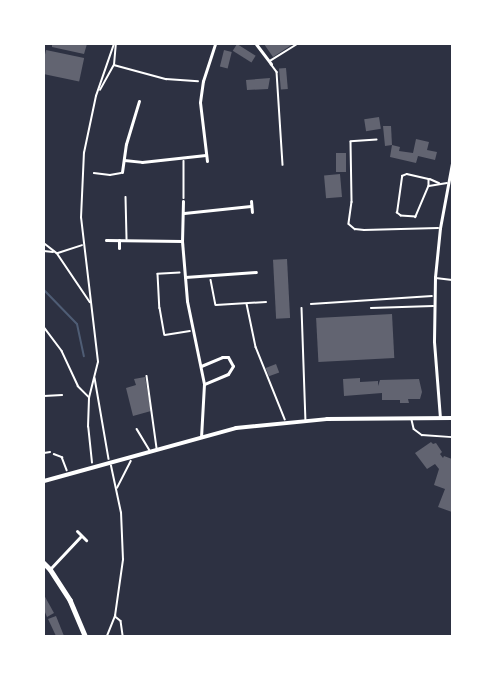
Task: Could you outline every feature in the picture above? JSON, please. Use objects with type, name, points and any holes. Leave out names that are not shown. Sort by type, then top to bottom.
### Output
[{"type":"main road","points":[[44,563],[51,569],[70,600],[85,636]]},
{"type":"street","points":[[207,161],[200,102],[203,81],[215,44]]},
{"type":"street","points":[[256,44],[270,63]]},
{"type":"street","points":[[122,172],[139,101]]},
{"type":"street","points":[[124,160],[142,162],[206,155]]},
{"type":"street","points":[[440,418],[436,376],[435,278],[440,228],[453,163]]},
{"type":"street","points":[[183,201],[182,242],[185,278],[204,384],[201,437]]},
{"type":"street","points":[[251,201],[252,212]]},
{"type":"street","points":[[184,213],[251,206]]},
{"type":"street","points":[[106,240],[182,242]]},
{"type":"street","points":[[119,240],[119,248]]},
{"type":"street","points":[[185,278],[256,272]]},
{"type":"street","points":[[201,366],[222,357],[228,357],[233,366],[228,374],[204,384]]},
{"type":"street","points":[[44,481],[236,428],[306,420],[453,418]]},
{"type":"street","points":[[76,531],[86,540]]},
{"type":"street","points":[[51,569],[81,536]]},
{"type":"lane","points":[[283,165],[277,72],[270,63],[297,44]]},
{"type":"lane","points":[[377,140],[351,142],[350,224],[355,229],[364,230],[440,228]]},
{"type":"lane","points":[[94,173],[110,175],[122,172]]},
{"type":"lane","points":[[429,179],[429,186],[416,217],[400,216],[397,213],[402,176],[407,174],[429,179],[440,183]]},
{"type":"lane","points":[[429,186],[448,183]]},
{"type":"lane","points":[[126,197],[127,240]]},
{"type":"lane","points":[[435,278],[453,280]]},
{"type":"lane","points":[[310,304],[435,296]]},
{"type":"lane","points":[[371,308],[434,306]]},
{"type":"lane","points":[[302,308],[306,420]]},
{"type":"lane","points":[[147,376],[157,449]]},
{"type":"lane","points":[[44,396],[62,395]]},
{"type":"lane","points":[[411,418],[414,429],[422,435],[453,437]]},
{"type":"lane","points":[[137,429],[150,451]]},
{"type":"lane","points":[[44,453],[51,452]]},
{"type":"path","points":[[96,96],[114,65],[115,44]]},
{"type":"path","points":[[93,467],[88,427],[89,398],[98,362],[80,228],[84,153],[96,96],[115,44]]},
{"type":"path","points":[[114,65],[166,79],[203,81]]},
{"type":"path","points":[[183,201],[186,194],[184,158]]},
{"type":"path","points":[[44,243],[57,254],[90,302]]},
{"type":"path","points":[[44,251],[57,254],[83,245]]},
{"type":"path","points":[[185,273],[158,274],[160,308],[165,335],[193,330]]},
{"type":"path","points":[[211,276],[216,305],[266,302]]},
{"type":"path","points":[[247,304],[256,347],[285,422]]},
{"type":"path","points":[[44,327],[62,351],[78,386],[89,398]]},
{"type":"path","points":[[95,374],[110,459]]},
{"type":"path","points":[[51,452],[62,457],[68,474]]},
{"type":"path","points":[[117,489],[135,455]]},
{"type":"path","points":[[107,636],[115,616],[123,560],[121,513],[112,467]]},
{"type":"path","points":[[115,616],[121,621],[123,636]]},
{"type":"building","points":[[52,44],[87,44],[84,54],[52,47]]},
{"type":"building","points":[[237,44],[256,56],[251,62],[233,51]]},
{"type":"building","points":[[264,44],[293,44],[273,57]]},
{"type":"building","points":[[46,50],[84,58],[79,82],[44,74]]},
{"type":"building","points":[[224,50],[232,52],[228,68],[220,66]]},
{"type":"building","points":[[286,68],[288,89],[281,90],[279,69]]},
{"type":"building","points":[[270,78],[268,89],[247,90],[246,80]]},
{"type":"building","points":[[379,117],[381,129],[366,131],[364,119]]},
{"type":"building","points":[[383,126],[391,126],[392,145],[385,146]]},
{"type":"building","points":[[416,139],[429,142],[427,150],[437,152],[435,160],[418,156],[416,163],[390,157],[392,145],[400,147],[399,151],[413,153]]},
{"type":"building","points":[[336,153],[346,153],[346,172],[336,172]]},
{"type":"building","points":[[340,174],[342,197],[326,198],[324,175]]},
{"type":"building","points":[[287,259],[290,318],[276,319],[273,260]]},
{"type":"building","points":[[392,314],[394,358],[318,362],[316,318]]},
{"type":"building","points":[[276,364],[279,372],[269,376],[266,368]]},
{"type":"building","points":[[145,377],[151,411],[133,416],[126,388],[136,385],[134,379]]},
{"type":"building","points":[[360,378],[360,382],[378,381],[378,386],[380,380],[419,379],[422,392],[420,399],[408,399],[409,403],[400,403],[400,400],[382,400],[382,393],[344,396],[343,379]]},
{"type":"building","points":[[431,442],[436,443],[443,458],[444,456],[452,459],[452,512],[438,507],[445,489],[434,485],[439,469],[435,464],[427,469],[415,453]]},
{"type":"building","points":[[44,595],[54,613],[47,617],[44,610]]},
{"type":"building","points":[[56,616],[64,636],[56,636],[48,619]]},
{"type":"waterway","points":[[44,290],[77,324],[84,356]]}]
